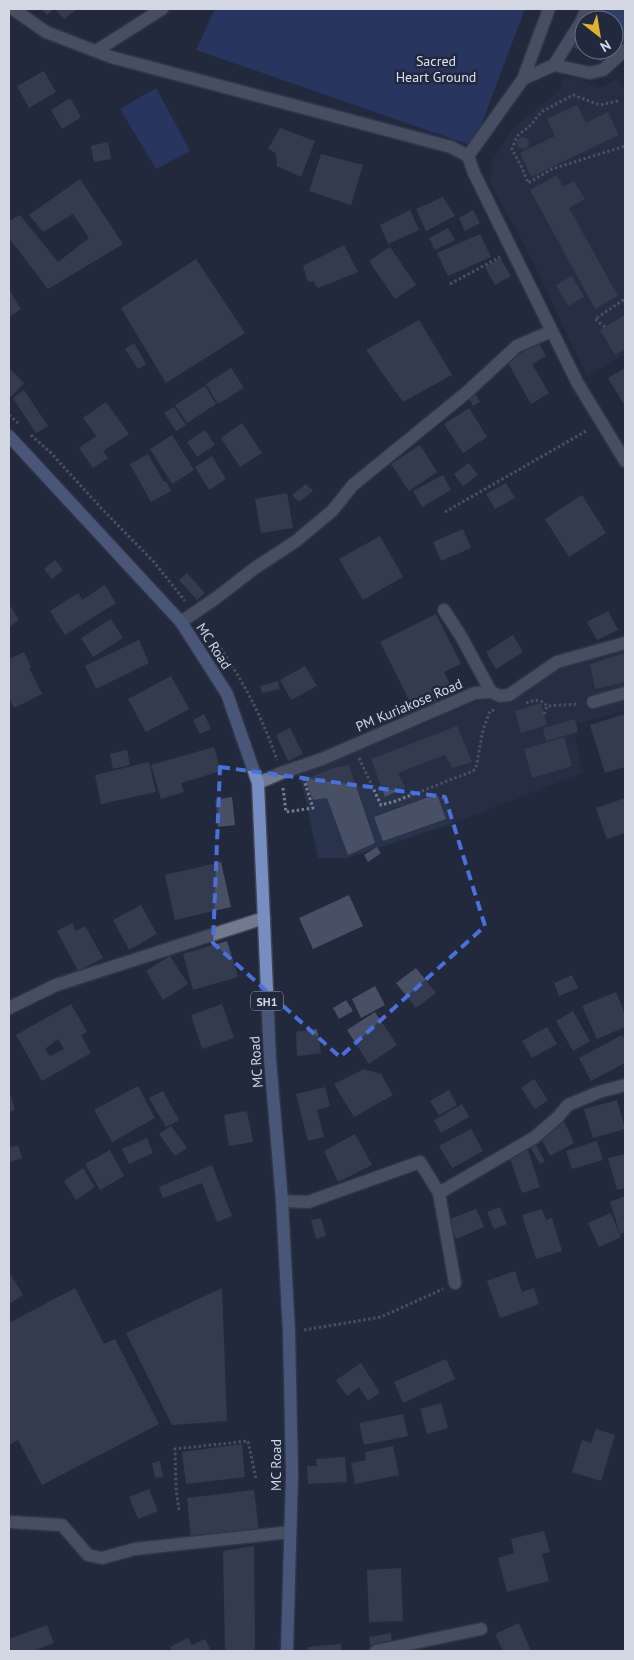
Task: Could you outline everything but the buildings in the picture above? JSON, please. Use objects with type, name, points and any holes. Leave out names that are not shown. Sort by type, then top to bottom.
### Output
[{"type":"main road","name":"MC Road","points":[[9,436],[181,622],[228,694],[258,783],[270,1059],[282,1201],[289,1332],[292,1474],[287,1651]]},
{"type":"street","points":[[13,9],[46,32],[111,57],[451,147],[468,156],[474,173],[577,382],[625,461]]},
{"type":"street","points":[[96,51],[162,9]]},
{"type":"street","points":[[468,156],[523,79],[549,9]]},
{"type":"street","points":[[523,79],[554,65],[587,9]]},
{"type":"street","points":[[554,65],[590,73],[603,70],[625,50]]},
{"type":"street","points":[[181,622],[311,529],[332,511],[354,486],[466,392],[517,346],[552,331]]},
{"type":"street","points":[[444,610],[462,638],[491,692]]},
{"type":"street","name":"PM Kuriakose Road","points":[[258,783],[322,759],[475,694],[491,692],[500,696],[509,695],[557,662],[625,643]]},
{"type":"street","points":[[593,702],[625,693]]},
{"type":"street","points":[[9,1008],[56,985],[264,918]]},
{"type":"street","points":[[440,1193],[535,1137],[558,1117],[568,1105],[599,1092],[625,1085]]},
{"type":"street","points":[[282,1201],[308,1202],[420,1162],[440,1193],[454,1283]]},
{"type":"street","points":[[9,1522],[62,1525],[88,1554],[102,1558],[135,1550],[290,1532]]},
{"type":"street","points":[[376,1651],[481,1629]]},
{"type":"path","points":[[618,101],[600,106],[573,95],[541,112],[531,125],[517,136],[512,149],[528,183],[552,169],[625,146]]},
{"type":"path","points":[[450,284],[512,251]]},
{"type":"path","points":[[606,327],[595,319],[625,300]]},
{"type":"path","points":[[445,512],[602,422]]},
{"type":"path","points":[[538,700],[543,701],[548,706],[573,706]]},
{"type":"path","points":[[544,714],[548,706]]},
{"type":"path","points":[[353,759],[359,758],[381,805],[396,801],[473,771],[476,768],[483,730],[490,711],[498,710]]},
{"type":"path","points":[[281,773],[286,812],[313,808],[303,777],[308,774]]},
{"type":"path","points":[[289,1332],[381,1317],[454,1283]]},
{"type":"path","points":[[179,1510],[176,1488],[175,1449],[248,1441],[256,1478]]},
{"type":"highlighted area","points":[[220,767],[445,797],[485,926],[340,1057],[213,943]]},
{"type":"shaded area","points":[[625,9],[624,49],[624,10],[593,10]]},
{"type":"shaded area","points":[[599,60],[613,60],[608,65]]},
{"type":"shaded area","points":[[562,77],[576,78],[599,88],[618,79],[625,91],[625,354],[587,376],[528,252],[490,182],[493,160],[513,128],[561,89]]},
{"type":"shaded area","points":[[625,648],[625,710],[573,725],[582,773],[454,823],[347,858],[318,858],[300,775],[478,701],[515,699],[558,668]]},
{"type":"green space","name":"Sacred Heart Ground","points":[[215,9],[525,9],[473,146],[196,50]]},
{"type":"green space","points":[[156,88],[190,151],[156,169],[120,109]]}]
